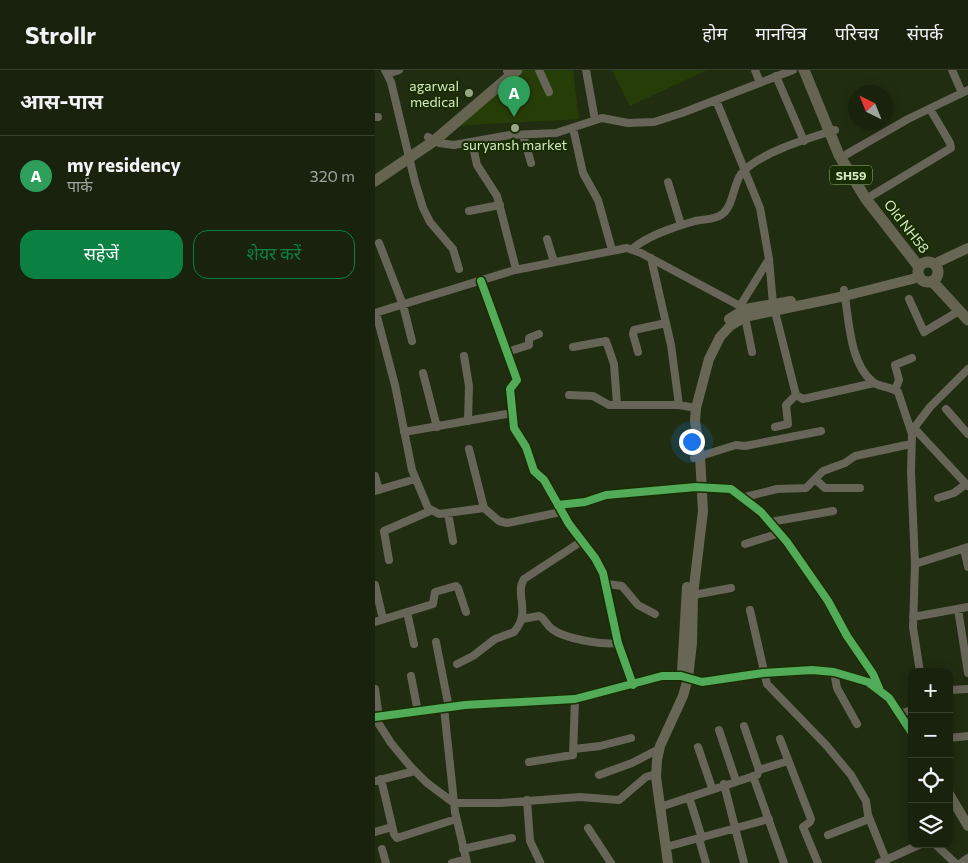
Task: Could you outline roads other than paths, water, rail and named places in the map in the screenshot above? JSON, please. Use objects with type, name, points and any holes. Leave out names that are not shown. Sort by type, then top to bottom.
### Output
[{"type":"main road","points":[[375,173],[431,139],[509,70]]},
{"type":"main road","name":"Old NH58","points":[[804,70],[832,131],[869,197],[928,271],[964,311],[968,320]]},
{"type":"main road","name":"Old NH58","points":[[811,70],[832,131],[847,154],[869,197]]},
{"type":"main road","points":[[375,181],[408,154]]},
{"type":"main road","points":[[928,271],[968,248]]},
{"type":"main road","points":[[668,863],[656,774],[659,749],[679,703],[685,677],[685,643],[699,486],[697,457],[688,421],[693,408],[697,374],[714,334],[725,321],[745,312],[845,293],[928,271],[968,255]]},
{"type":"main road","points":[[376,717],[447,708],[575,699],[662,676],[685,677],[702,682],[763,673],[834,672],[856,676],[879,688],[908,727]]},
{"type":"main road","points":[[953,801],[968,826]]},
{"type":"street","points":[[399,70],[387,72],[426,214],[435,230],[453,249],[459,269]]},
{"type":"street","points":[[539,70],[549,92]]},
{"type":"street","points":[[586,70],[595,120]]},
{"type":"street","points":[[755,70],[760,83]]},
{"type":"street","points":[[431,139],[446,145],[504,136],[546,134],[608,118],[628,123],[654,122],[793,70]]},
{"type":"street","points":[[847,154],[929,109],[965,92],[951,70]]},
{"type":"street","points":[[776,76],[805,141]]},
{"type":"street","points":[[716,100],[760,208],[769,259],[774,308],[796,395],[803,399],[874,382]]},
{"type":"street","points":[[869,197],[951,148],[950,142],[929,109]]},
{"type":"street","points":[[573,128],[583,173],[598,200],[612,250]]},
{"type":"street","points":[[632,249],[646,240],[681,225],[722,215],[727,208],[737,180],[745,170],[765,157],[832,131]]},
{"type":"street","points":[[523,135],[531,163]]},
{"type":"street","points":[[473,142],[477,165],[492,186],[500,205],[517,269]]},
{"type":"street","points":[[667,182],[681,225]]},
{"type":"street","points":[[469,211],[500,205]]},
{"type":"street","points":[[547,239],[554,262]]},
{"type":"street","points":[[379,243],[403,305],[412,341]]},
{"type":"street","points":[[430,511],[415,479],[376,313],[517,269],[612,250],[632,249],[745,312]]},
{"type":"street","points":[[651,258],[666,323],[679,405]]},
{"type":"street","points":[[752,352],[745,312],[769,259]]},
{"type":"street","points":[[481,281],[517,380],[510,389],[515,428],[526,447],[535,471],[544,480],[582,542],[595,558],[607,584],[618,643],[633,685]]},
{"type":"street","points":[[845,293],[861,368],[874,382],[883,388],[895,390],[899,395],[913,431],[966,482],[954,493],[938,498]]},
{"type":"street","points":[[909,299],[924,332],[964,311]]},
{"type":"street","points":[[638,352],[633,334],[634,330],[666,323]]},
{"type":"street","points":[[507,352],[529,345],[529,338],[539,334]]},
{"type":"street","points":[[573,347],[606,341],[614,364],[617,404]]},
{"type":"street","points":[[465,356],[469,386],[468,421]]},
{"type":"street","points":[[895,390],[899,380],[895,365],[912,358]]},
{"type":"street","points":[[919,668],[913,617],[915,564],[911,444],[913,431],[930,408],[968,370]]},
{"type":"street","points":[[423,373],[437,427]]},
{"type":"street","points":[[569,395],[593,396],[606,404],[679,405],[693,408]]},
{"type":"street","points":[[775,426],[788,424],[786,405],[796,395]]},
{"type":"street","points":[[946,409],[968,434]]},
{"type":"street","points":[[405,432],[513,413]]},
{"type":"street","points":[[697,457],[736,445],[745,446],[821,431]]},
{"type":"street","points":[[745,497],[777,489],[806,488],[823,471],[845,463],[855,456],[911,444]]},
{"type":"street","points":[[469,449],[484,508],[499,522],[507,523],[606,495],[699,486],[724,487],[745,497],[780,533],[828,602],[847,636],[873,674],[879,688]]},
{"type":"street","points":[[375,476],[377,491],[415,479]]},
{"type":"street","points":[[815,480],[825,488],[860,488]]},
{"type":"street","points":[[389,560],[384,532],[430,511],[439,514],[484,508]]},
{"type":"street","points":[[771,522],[833,511]]},
{"type":"street","points":[[448,513],[453,541]]},
{"type":"street","points":[[745,544],[780,533]]},
{"type":"street","points":[[457,664],[479,652],[490,642],[514,632],[522,619],[522,583],[524,579],[582,542]]},
{"type":"street","points":[[915,564],[966,548],[968,568]]},
{"type":"street","points":[[607,584],[622,586],[637,605],[655,614]]},
{"type":"street","points":[[375,585],[379,620],[433,604],[435,592],[455,586],[458,588],[466,612]]},
{"type":"street","points":[[689,595],[731,588]]},
{"type":"street","points":[[913,617],[968,607]]},
{"type":"street","points":[[958,609],[965,640],[967,673]]},
{"type":"street","points":[[750,610],[763,673],[772,691],[813,731],[851,775],[866,801],[869,819],[883,862],[897,860],[915,848]]},
{"type":"street","points":[[407,612],[415,644]]},
{"type":"street","points":[[522,619],[539,616],[554,631],[593,643],[618,643]]},
{"type":"street","points":[[436,642],[447,708],[456,819],[466,861],[452,863]]},
{"type":"street","points":[[834,672],[837,688],[857,724]]},
{"type":"street","points":[[411,676],[418,712]]},
{"type":"street","points":[[375,689],[376,717],[391,743],[415,771],[443,797],[454,803],[580,797],[619,800],[647,777],[656,774]]},
{"type":"street","points":[[953,690],[968,689]]},
{"type":"street","points":[[529,762],[571,755],[574,749],[575,699]]},
{"type":"street","points":[[899,714],[908,711]]},
{"type":"street","points":[[744,726],[769,819],[785,863]]},
{"type":"street","points":[[719,730],[736,781]]},
{"type":"street","points":[[953,738],[968,736]]},
{"type":"street","points":[[574,749],[600,746],[631,738]]},
{"type":"street","points":[[780,740],[811,819],[803,827],[818,863]]},
{"type":"street","points":[[698,747],[712,788]]},
{"type":"street","points":[[599,775],[659,749]]},
{"type":"street","points":[[660,807],[788,761]]},
{"type":"street","points":[[415,771],[378,780],[395,836],[400,837],[456,819]]},
{"type":"street","points":[[724,784],[744,863]]},
{"type":"street","points":[[689,796],[706,863]]},
{"type":"street","points":[[527,800],[530,841],[540,862]]},
{"type":"street","points":[[666,848],[769,819]]},
{"type":"street","points":[[828,836],[869,819]]},
{"type":"street","points":[[375,832],[392,827]]},
{"type":"street","points":[[587,828],[611,863]]},
{"type":"street","points":[[463,849],[512,838]]},
{"type":"street","points":[[939,848],[955,863]]},
{"type":"street","points":[[382,849],[386,863]]},
{"type":"street","points":[[961,863],[968,858]]},
{"type":"place","name":"agarwal medical","points":[[469,93]]},
{"type":"place","name":"my residency","points":[[514,117]]},
{"type":"place","name":"suryansh market","points":[[515,128]]}]
